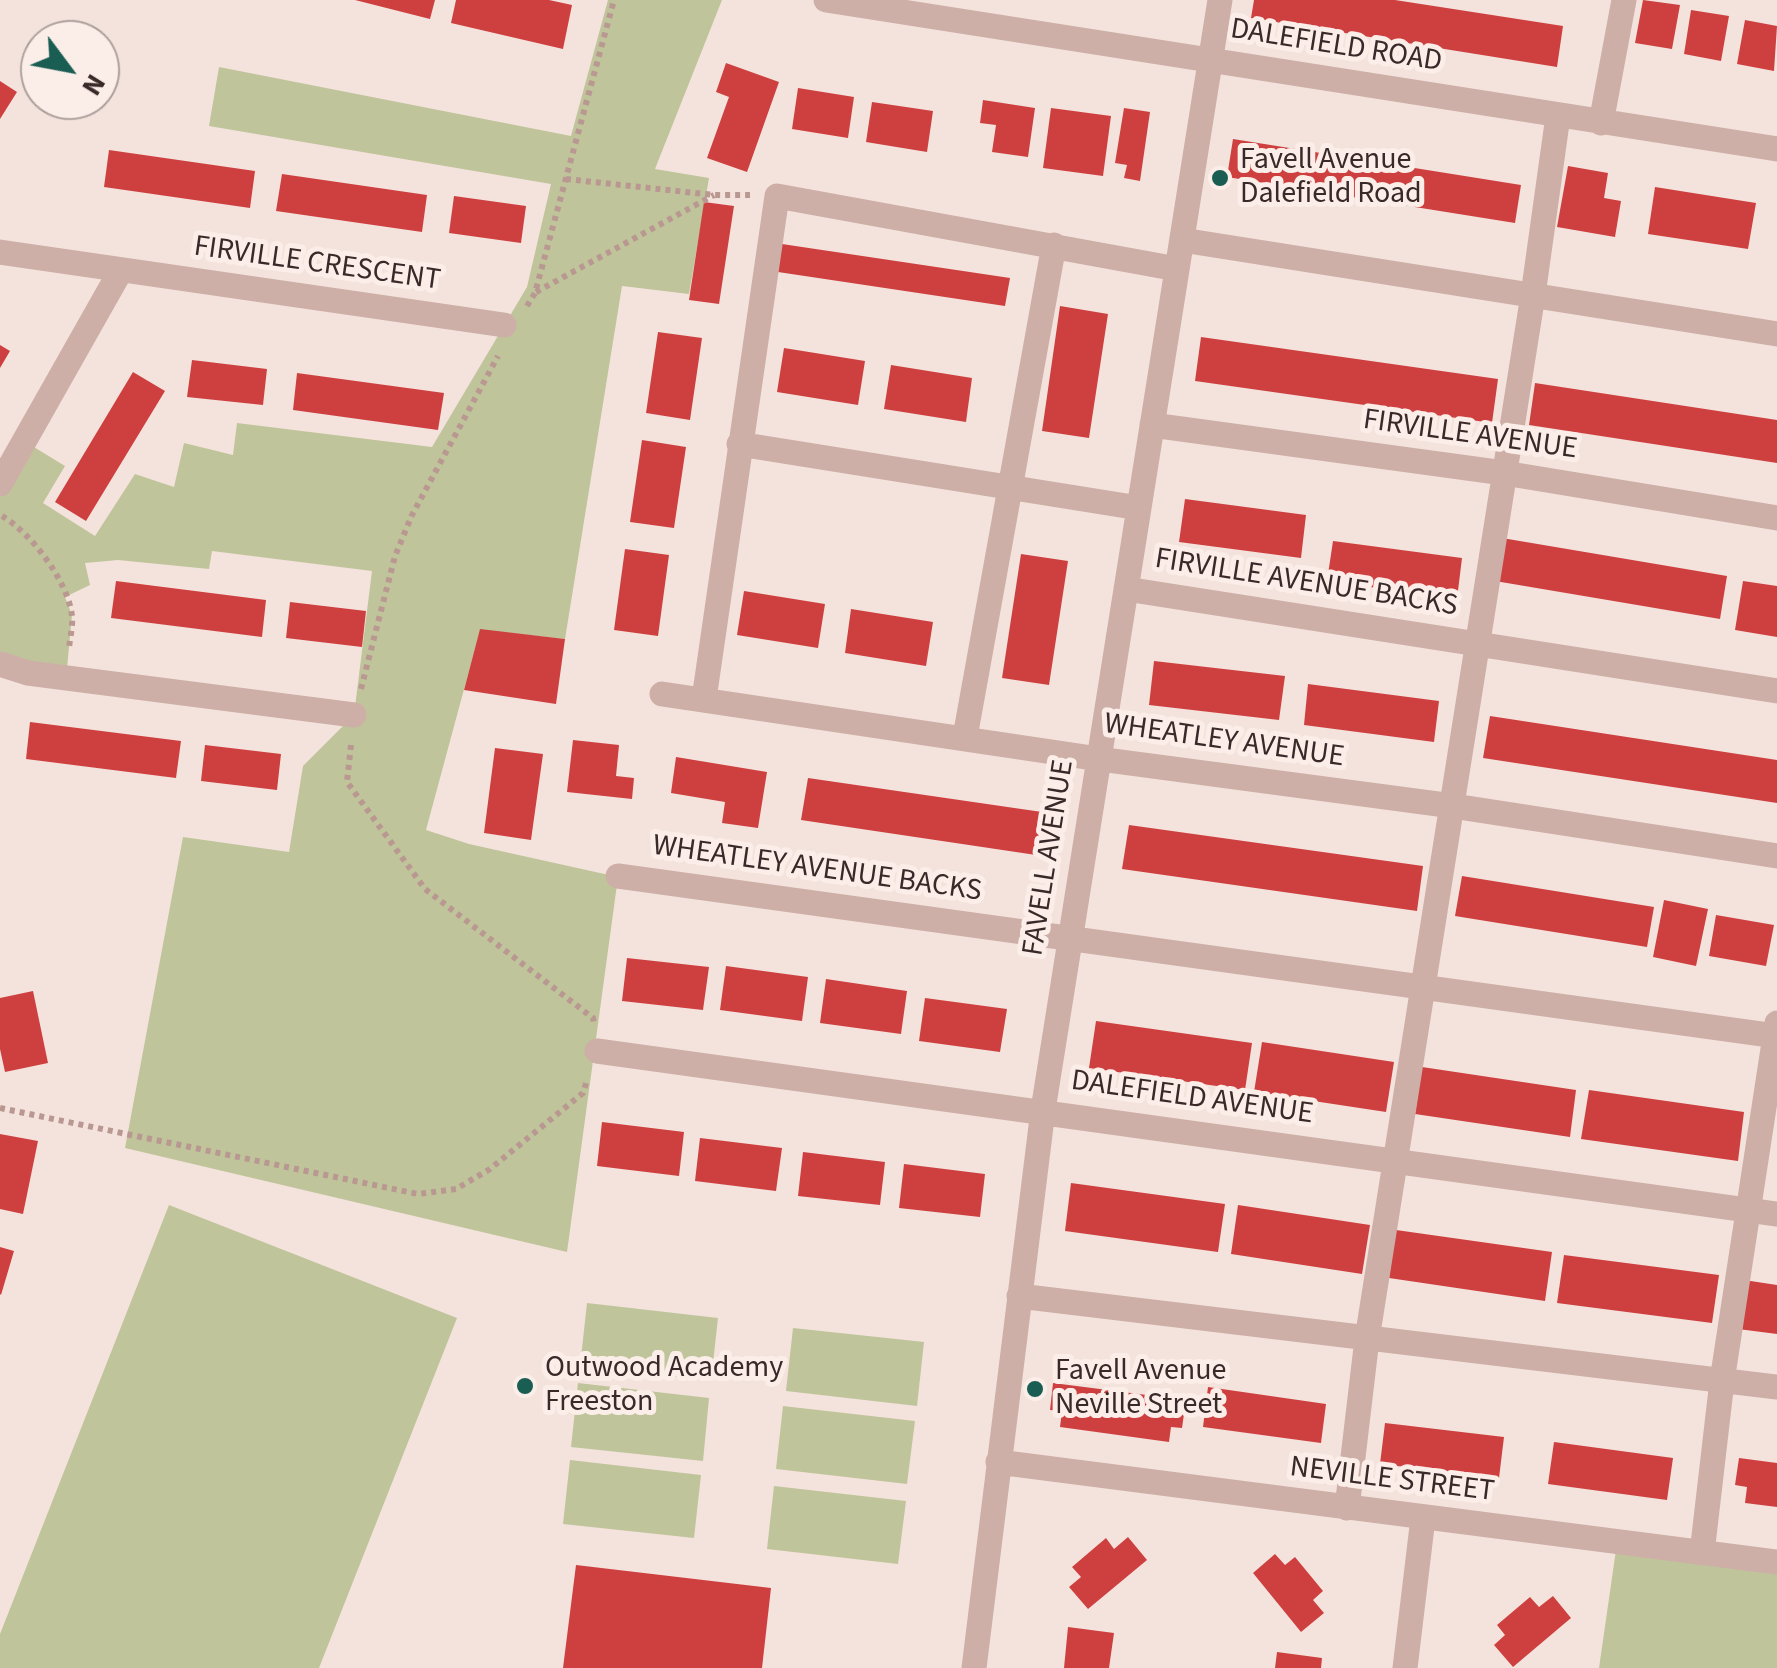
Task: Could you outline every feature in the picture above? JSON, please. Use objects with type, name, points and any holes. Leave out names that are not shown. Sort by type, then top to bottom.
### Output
[{"type":"street","name":"DALEFIELD ROAD","points":[[826,0],[1777,150]]},
{"type":"street","name":"FAVELL AVENUE","points":[[974,1668],[1043,1110],[1220,0]]},
{"type":"street","points":[[1602,122],[1624,0]]},
{"type":"street","name":"FIRVILLE AVENUE BACKS","points":[[1453,806],[1534,295],[1558,116]]},
{"type":"street","points":[[704,699],[776,196],[1177,269]]},
{"type":"street","points":[[1182,240],[1777,334]]},
{"type":"street","points":[[965,737],[1054,245]]},
{"type":"street","name":"FIRVILLE CRESCENT","points":[[0,252],[509,328]]},
{"type":"street","points":[[0,484],[121,270]]},
{"type":"street","name":"FIRVILLE AVENUE","points":[[1152,425],[1504,472],[1777,518]]},
{"type":"street","points":[[739,444],[1139,508]]},
{"type":"street","name":"FIRVILLE AVENUE BACKS","points":[[1126,589],[1777,692]]},
{"type":"street","points":[[0,664],[28,674],[354,715]]},
{"type":"street","name":"WHEATLEY AVENUE","points":[[662,694],[1777,856]]},
{"type":"street","points":[[1347,1508],[1367,1340],[1453,806]]},
{"type":"street","name":"WHEATLEY AVENUE BACKS","points":[[618,876],[1776,1032],[1722,1381],[1702,1554]]},
{"type":"street","name":"DALEFIELD AVENUE","points":[[596,1051],[1777,1214]]},
{"type":"street","points":[[1019,1296],[1777,1387]]},
{"type":"street","name":"NEVILLE STREET","points":[[998,1462],[1777,1562]]},
{"type":"street","points":[[1404,1668],[1423,1518]]},
{"type":"path","points":[[0,1108],[418,1194],[456,1188],[490,1169],[583,1092],[596,1051],[593,1018],[425,889],[347,782],[354,715],[396,556],[412,515],[509,328],[535,292],[614,0]]},
{"type":"path","points":[[566,179],[714,194],[776,196]]},
{"type":"path","points":[[535,292],[714,194]]},
{"type":"path","points":[[0,515],[38,547],[59,579],[72,615],[66,679]]},
{"type":"green space","points":[[608,0],[722,0],[655,169],[709,178],[689,294],[622,286],[565,639],[480,630],[426,830],[469,844],[618,877],[567,1252],[125,1148],[183,837],[289,852],[303,766],[354,715],[372,571],[212,551],[209,569],[118,560],[85,563],[90,585],[65,597],[72,615],[66,679],[0,664],[0,484],[24,441],[65,466],[43,503],[95,536],[135,474],[174,487],[184,443],[233,455],[237,423],[432,447],[527,287],[551,184],[209,126],[219,67],[571,136]]},
{"type":"green space","points":[[169,1205],[457,1318],[319,1668],[0,1668],[0,1634]]},
{"type":"green space","points":[[587,1303],[718,1318],[711,1381],[580,1366]]},
{"type":"green space","points":[[793,1328],[924,1342],[917,1406],[786,1391]]},
{"type":"green space","points":[[578,1383],[709,1398],[703,1461],[571,1447]]},
{"type":"green space","points":[[783,1406],[915,1421],[907,1484],[776,1469]]},
{"type":"green space","points":[[570,1460],[701,1475],[694,1538],[563,1524]]},
{"type":"green space","points":[[774,1486],[906,1501],[898,1564],[767,1549]]},
{"type":"green space","points":[[1617,1543],[1777,1562],[1777,1668],[1599,1668]]},
{"type":"building","points":[[355,0],[435,0],[430,19]]},
{"type":"building","points":[[456,0],[549,0],[572,5],[563,49],[451,23]]},
{"type":"building","points":[[1254,0],[1395,0],[1563,26],[1557,67],[1251,18]]},
{"type":"building","points":[[1643,0],[1680,5],[1672,49],[1635,43]]},
{"type":"building","points":[[1691,10],[1729,16],[1721,61],[1684,54]]},
{"type":"building","points":[[1745,20],[1777,26],[1774,71],[1737,64]]},
{"type":"building","points":[[726,63],[779,82],[747,172],[707,158],[729,97],[716,92]]},
{"type":"building","points":[[0,81],[17,92],[0,119]]},
{"type":"building","points":[[798,88],[854,97],[848,138],[792,129]]},
{"type":"building","points":[[983,100],[1035,108],[1028,157],[992,152],[996,125],[980,123]]},
{"type":"building","points":[[872,102],[933,111],[927,152],[866,142]]},
{"type":"building","points":[[1051,108],[1111,116],[1103,176],[1043,168]]},
{"type":"building","points":[[1124,108],[1150,112],[1140,181],[1124,178],[1127,165],[1115,163]]},
{"type":"building","points":[[1233,139],[1521,185],[1515,223],[1227,177]]},
{"type":"building","points":[[109,150],[255,171],[250,208],[104,187]]},
{"type":"building","points":[[1568,166],[1608,173],[1604,198],[1621,201],[1615,237],[1557,227]]},
{"type":"building","points":[[282,174],[427,195],[422,232],[276,211]]},
{"type":"building","points":[[1655,187],[1756,203],[1748,249],[1648,234]]},
{"type":"building","points":[[454,196],[526,206],[521,243],[449,233]]},
{"type":"building","points":[[704,202],[734,206],[719,304],[689,300]]},
{"type":"building","points":[[782,244],[1010,278],[1005,306],[778,272]]},
{"type":"building","points":[[1060,306],[1108,314],[1089,438],[1042,431]]},
{"type":"building","points":[[658,332],[702,338],[690,420],[646,413]]},
{"type":"building","points":[[1201,337],[1498,379],[1492,423],[1195,381]]},
{"type":"building","points":[[0,345],[10,351],[0,368]]},
{"type":"building","points":[[784,348],[865,361],[858,405],[777,392]]},
{"type":"building","points":[[192,360],[267,369],[263,405],[187,397]]},
{"type":"building","points":[[891,365],[972,378],[966,422],[884,409]]},
{"type":"building","points":[[133,372],[165,391],[86,521],[55,502]]},
{"type":"building","points":[[297,373],[444,393],[438,430],[293,410]]},
{"type":"building","points":[[1535,383],[1777,420],[1777,463],[1529,425]]},
{"type":"building","points":[[642,440],[686,447],[674,528],[630,522]]},
{"type":"building","points":[[1185,499],[1306,515],[1301,558],[1179,542]]},
{"type":"building","points":[[1502,538],[1727,576],[1720,619],[1495,581]]},
{"type":"building","points":[[1333,541],[1462,558],[1457,599],[1327,581]]},
{"type":"building","points":[[625,549],[669,555],[658,636],[614,630]]},
{"type":"building","points":[[1021,554],[1068,561],[1049,685],[1002,678]]},
{"type":"building","points":[[116,581],[266,600],[262,637],[111,618]]},
{"type":"building","points":[[1743,581],[1777,586],[1777,637],[1735,630]]},
{"type":"building","points":[[744,591],[825,604],[818,648],[737,635]]},
{"type":"building","points":[[290,602],[366,611],[362,647],[286,638]]},
{"type":"building","points":[[851,609],[933,622],[926,666],[845,653]]},
{"type":"building","points":[[480,629],[565,639],[556,704],[464,690]]},
{"type":"building","points":[[1154,661],[1285,676],[1279,720],[1149,705]]},
{"type":"building","points":[[1308,684],[1439,701],[1434,742],[1304,725]]},
{"type":"building","points":[[1490,716],[1777,760],[1777,803],[1483,758]]},
{"type":"building","points":[[30,722],[181,741],[176,778],[26,759]]},
{"type":"building","points":[[573,740],[619,745],[616,776],[634,778],[632,799],[567,792]]},
{"type":"building","points":[[205,745],[281,754],[277,790],[201,781]]},
{"type":"building","points":[[495,748],[543,754],[531,840],[484,833]]},
{"type":"building","points":[[676,757],[767,772],[758,828],[722,823],[725,802],[671,793]]},
{"type":"building","points":[[808,778],[1042,812],[1036,855],[801,820]]},
{"type":"building","points":[[1129,825],[1423,866],[1417,911],[1122,869]]},
{"type":"building","points":[[1462,876],[1654,907],[1647,947],[1455,916]]},
{"type":"building","points":[[1664,900],[1708,909],[1696,966],[1653,957]]},
{"type":"building","points":[[1716,915],[1774,925],[1766,966],[1709,956]]},
{"type":"building","points":[[627,958],[709,967],[703,1010],[622,1001]]},
{"type":"building","points":[[726,966],[808,977],[802,1021],[720,1010]]},
{"type":"building","points":[[826,979],[907,991],[901,1034],[820,1023]]},
{"type":"building","points":[[33,991],[48,1063],[5,1072],[0,1049],[0,998]]},
{"type":"building","points":[[925,998],[1007,1009],[1000,1052],[919,1041]]},
{"type":"building","points":[[1096,1021],[1252,1043],[1245,1090],[1089,1068]]},
{"type":"building","points":[[1262,1042],[1394,1062],[1386,1112],[1254,1092]]},
{"type":"building","points":[[1422,1067],[1576,1090],[1570,1137],[1415,1114]]},
{"type":"building","points":[[1589,1090],[1744,1112],[1738,1161],[1581,1139]]},
{"type":"building","points":[[602,1122],[684,1132],[679,1176],[597,1166]]},
{"type":"building","points":[[0,1134],[38,1141],[23,1214],[0,1209]]},
{"type":"building","points":[[700,1138],[782,1148],[776,1191],[695,1181]]},
{"type":"building","points":[[803,1152],[885,1162],[880,1205],[798,1196]]},
{"type":"building","points":[[904,1164],[985,1174],[980,1217],[899,1208]]},
{"type":"building","points":[[1071,1183],[1225,1204],[1218,1252],[1065,1231]]},
{"type":"building","points":[[1238,1205],[1370,1225],[1362,1274],[1231,1254]]},
{"type":"building","points":[[1396,1230],[1552,1252],[1545,1301],[1389,1278]]},
{"type":"building","points":[[0,1247],[14,1251],[1,1295],[0,1294]]},
{"type":"building","points":[[1564,1255],[1719,1275],[1712,1323],[1557,1303]]},
{"type":"building","points":[[1744,1280],[1777,1285],[1777,1334],[1738,1329]]},
{"type":"building","points":[[1053,1383],[1186,1400],[1182,1428],[1171,1427],[1169,1442],[1060,1427],[1062,1411],[1050,1410]]},
{"type":"building","points":[[1208,1387],[1326,1404],[1321,1443],[1203,1427]]},
{"type":"building","points":[[1385,1423],[1504,1437],[1499,1478],[1380,1464]]},
{"type":"building","points":[[1554,1442],[1673,1458],[1667,1500],[1548,1484]]},
{"type":"building","points":[[1739,1458],[1777,1463],[1777,1507],[1745,1503],[1747,1487],[1735,1485]]},
{"type":"building","points":[[1128,1537],[1147,1560],[1088,1609],[1069,1587],[1081,1577],[1072,1567],[1106,1538],[1114,1549]]},
{"type":"building","points":[[1275,1554],[1285,1565],[1295,1557],[1323,1591],[1313,1600],[1324,1613],[1301,1632],[1253,1573]]},
{"type":"building","points":[[576,1565],[771,1588],[762,1668],[563,1668]]},
{"type":"building","points":[[1553,1596],[1571,1618],[1513,1667],[1494,1645],[1505,1635],[1497,1625],[1530,1597],[1539,1607]]},
{"type":"building","points":[[1068,1627],[1114,1633],[1109,1668],[1064,1668]]},
{"type":"building","points":[[1277,1652],[1322,1658],[1321,1668],[1275,1668]]},
{"type":"place","name":"Favell Avenue Dalefield Road","points":[[1220,178]]},
{"type":"place","name":"Outwood Academy Freeston","points":[[525,1386]]},
{"type":"place","name":"Favell Avenue Neville Street","points":[[1035,1389]]}]
